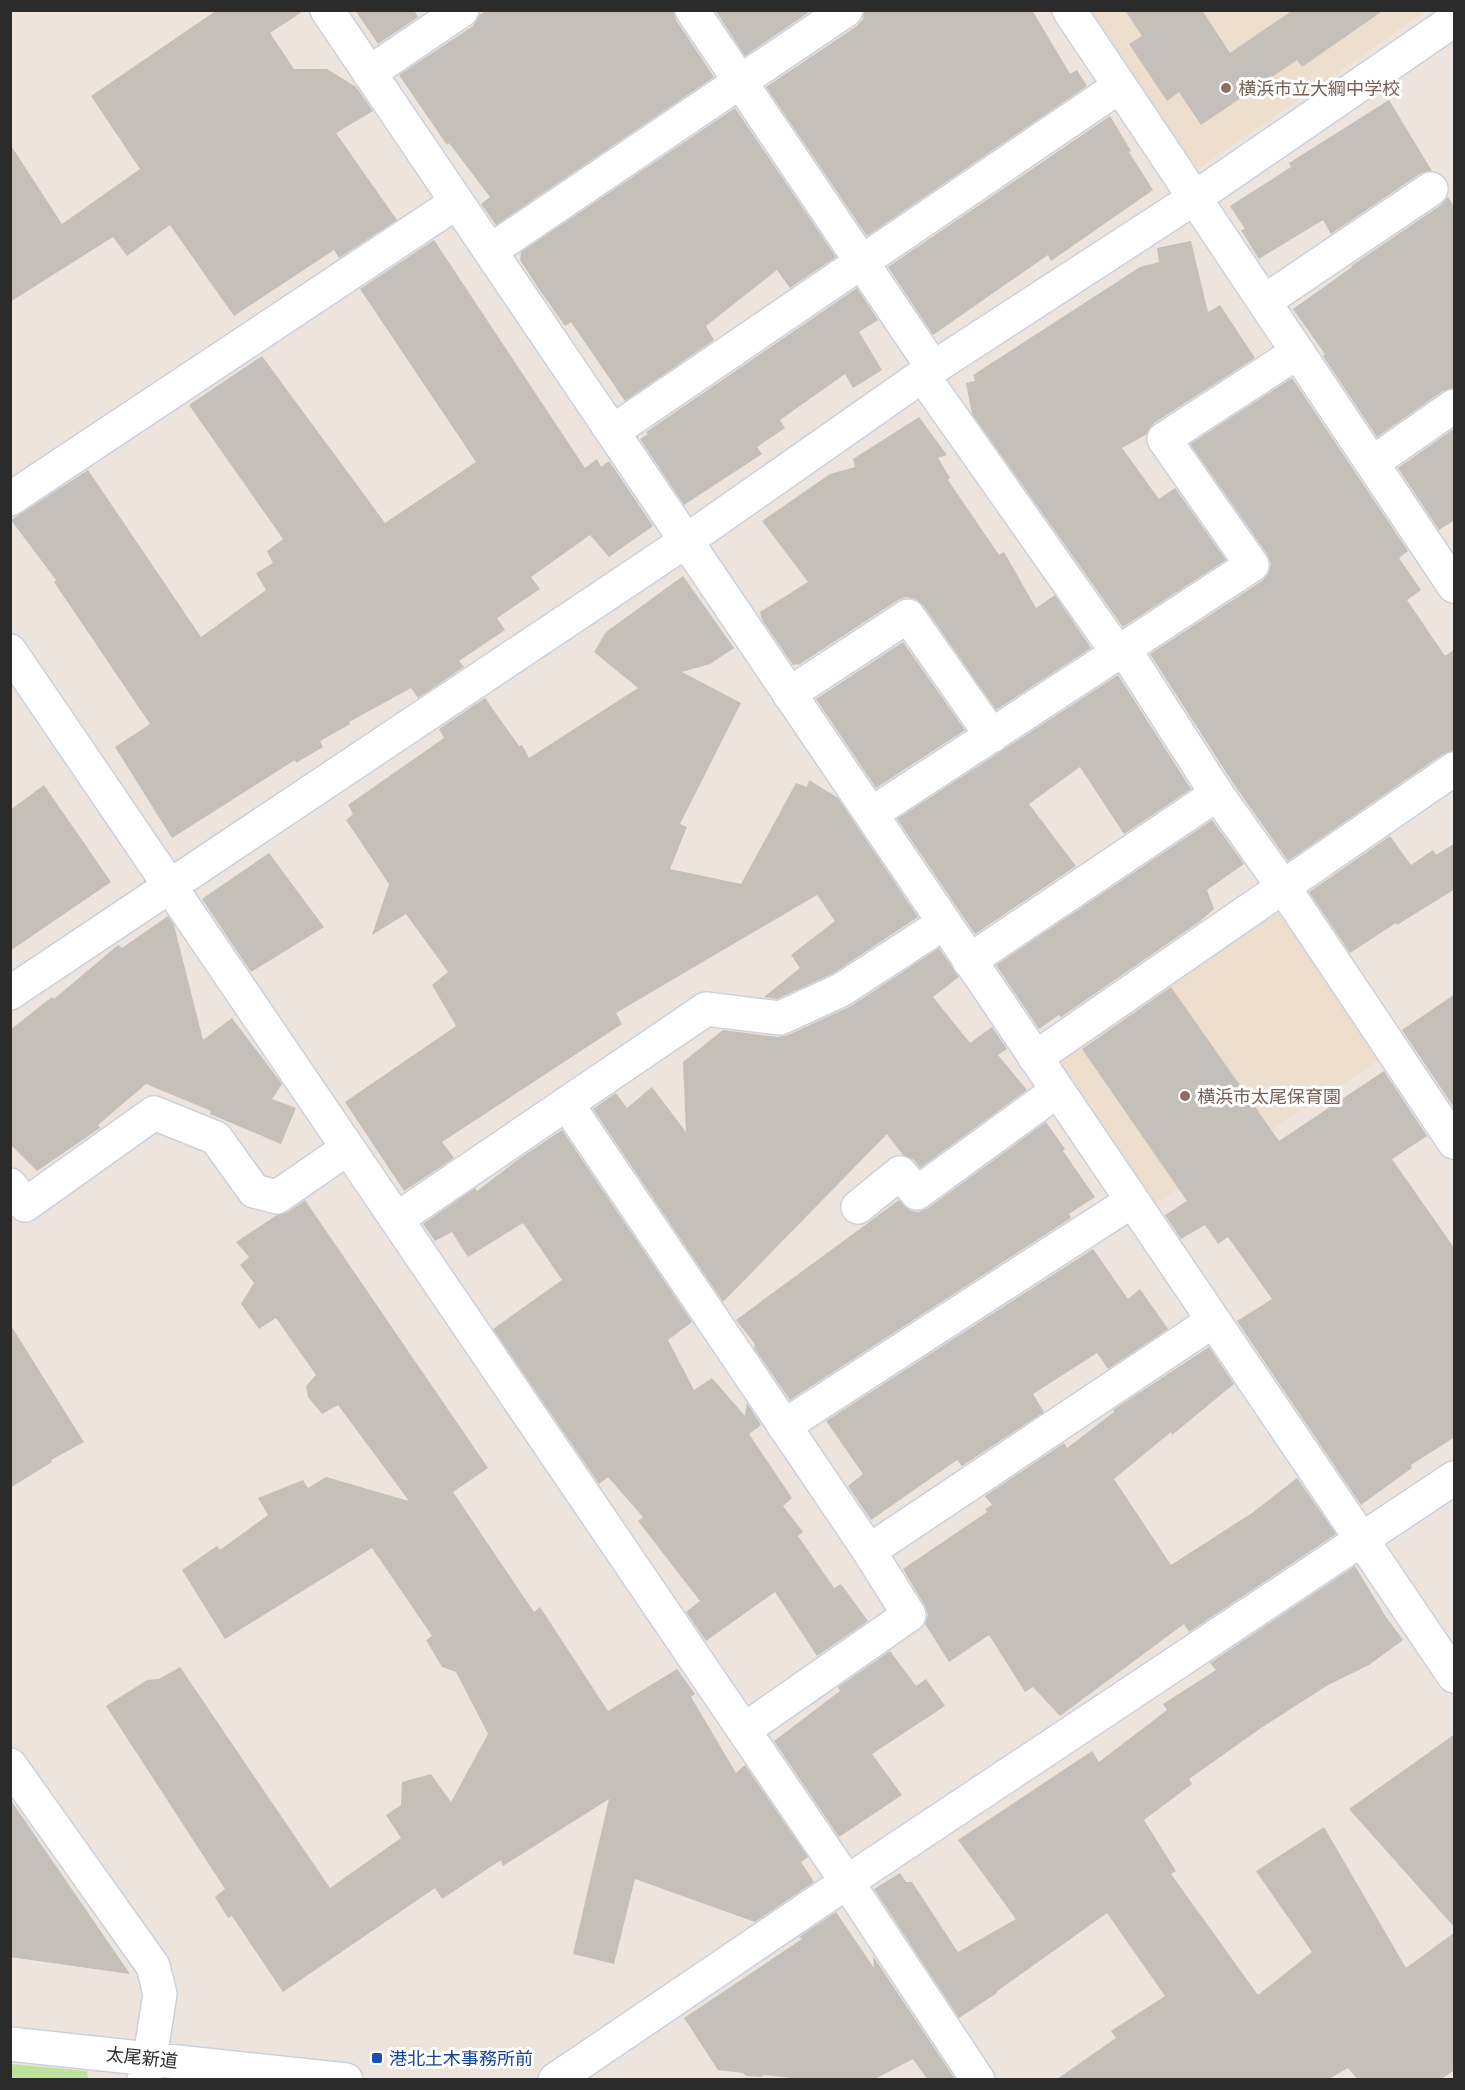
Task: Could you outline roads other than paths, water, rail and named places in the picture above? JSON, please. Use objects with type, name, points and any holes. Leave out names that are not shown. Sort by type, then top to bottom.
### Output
[{"type":"street","points":[[327,10],[1455,1676]]},
{"type":"street","points":[[369,74],[462,10]]},
{"type":"street","points":[[692,10],[861,261],[928,372],[1284,888],[1455,1142]]},
{"type":"street","points":[[490,251],[846,10]]},
{"type":"street","points":[[1069,10],[1455,586]]},
{"type":"street","points":[[10,993],[686,541],[928,372],[1452,28]]},
{"type":"street","points":[[612,432],[1120,86]]},
{"type":"street","points":[[1265,301],[1431,189]]},
{"type":"street","points":[[10,499],[457,202]]},
{"type":"street","points":[[871,814],[1252,565],[1164,439],[1298,352]]},
{"type":"street","points":[[1372,463],[1455,406]]},
{"type":"street","points":[[789,694],[908,616],[992,736]]},
{"type":"street","points":[[10,651],[744,1730],[978,2079]]},
{"type":"street","points":[[1035,1058],[1455,769]]},
{"type":"street","points":[[969,960],[1217,794]]},
{"type":"street","points":[[397,1219],[706,1009],[780,1017],[841,990],[944,923]]},
{"type":"street","points":[[858,1207],[900,1173],[917,1193],[1057,1091]]},
{"type":"street","points":[[567,1104],[869,1551],[909,1615],[744,1730]]},
{"type":"street","points":[[10,1185],[25,1205],[154,1113],[216,1138],[254,1191],[277,1197],[348,1148]]},
{"type":"street","points":[[784,1426],[1132,1201]]},
{"type":"street","points":[[869,1551],[1213,1321]]},
{"type":"street","points":[[555,2079],[1455,1478]]},
{"type":"street","points":[[10,1765],[153,1966],[160,1994],[147,2068]]},
{"type":"street","name":"太尾新道","points":[[10,2043],[147,2068],[253,2071],[346,2079]]},
{"type":"place","name":"横浜市立大綱中学校","points":[[1226,88]]},
{"type":"place","name":"横浜市太尾保育園","points":[[1185,1096]]},
{"type":"place","name":"港北土木事務所前","points":[[377,2058]]}]
